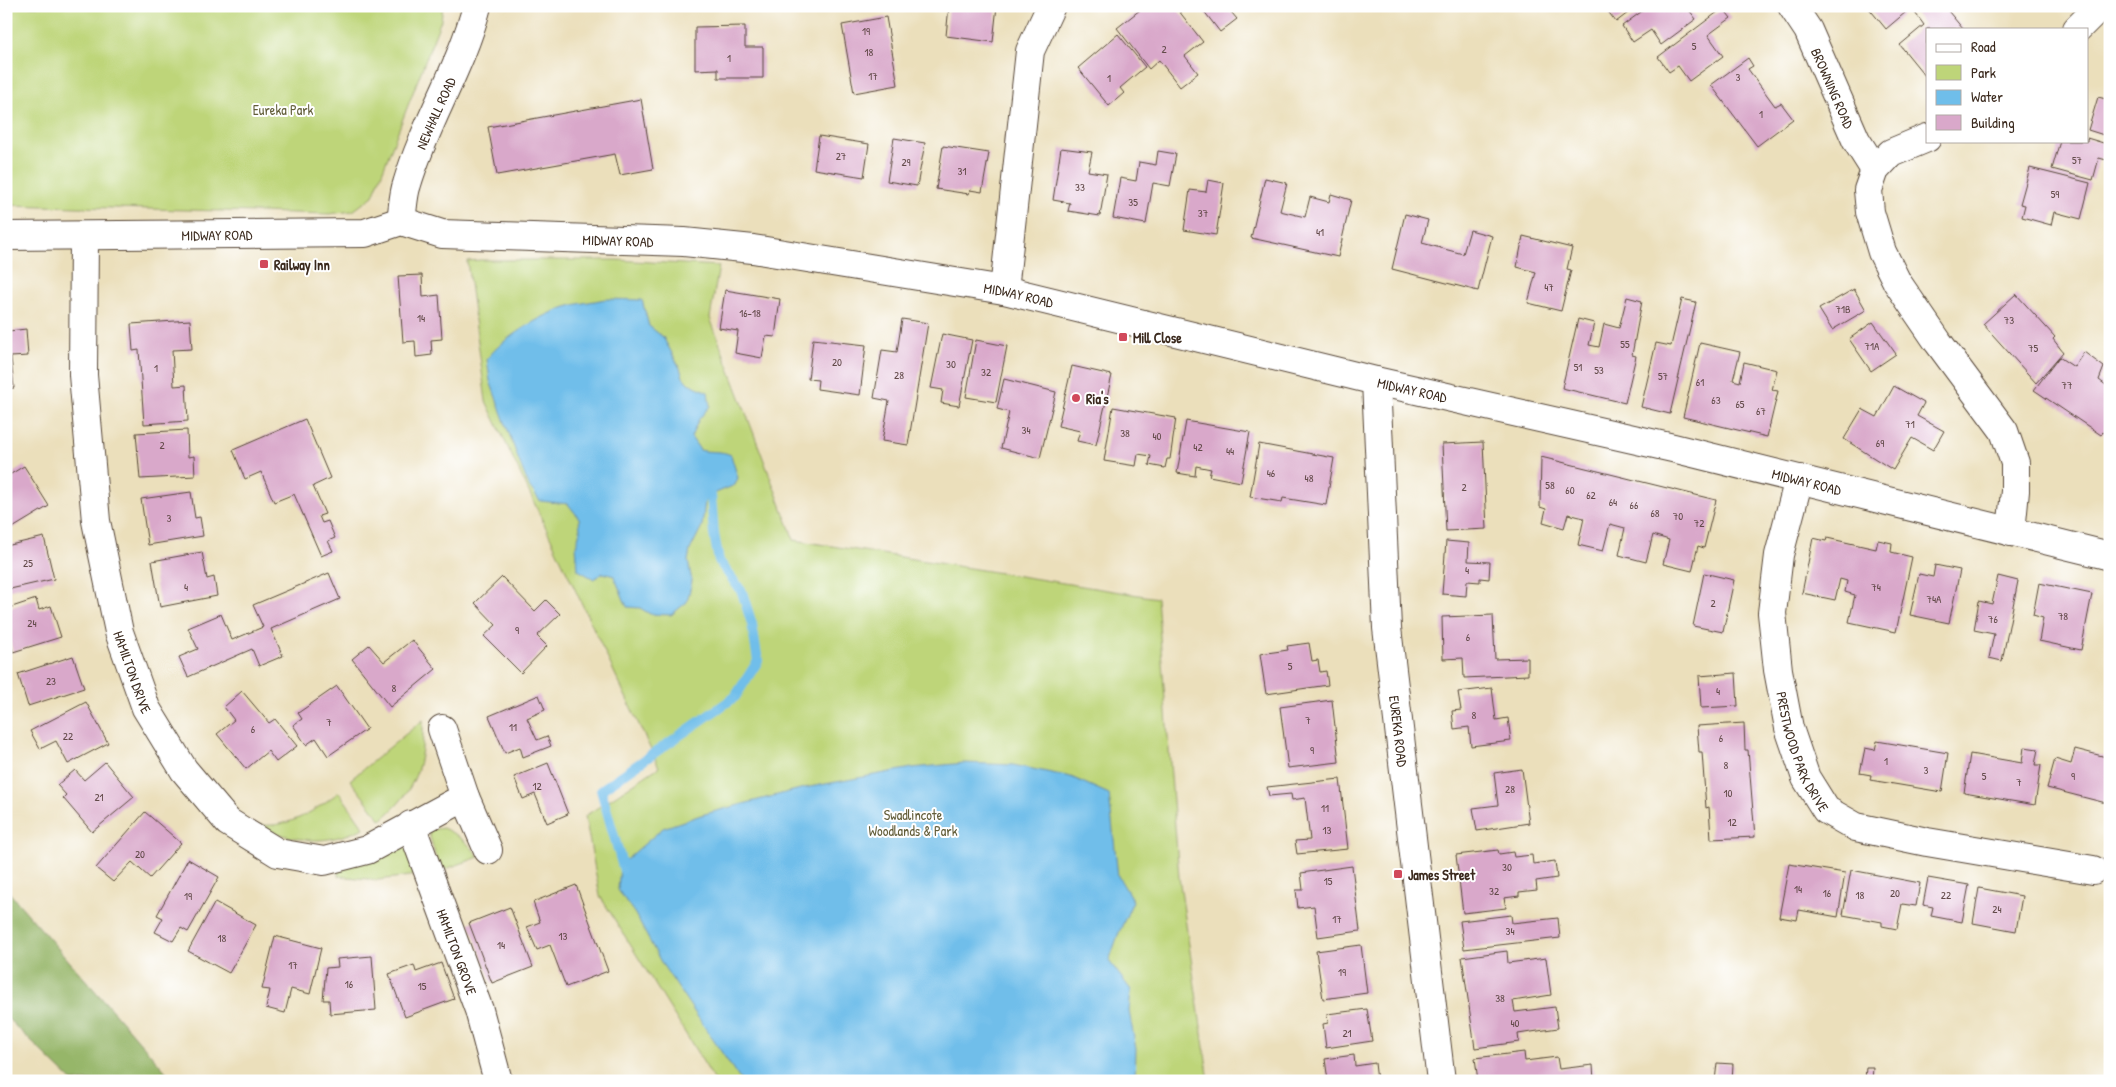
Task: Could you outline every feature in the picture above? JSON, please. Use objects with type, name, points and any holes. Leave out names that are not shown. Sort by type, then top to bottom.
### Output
[{"type":"street","name":"NEWHALL ROAD","points":[[401,222],[406,185],[431,121],[456,65],[477,6]]},
{"type":"street","points":[[1004,290],[1030,51],[1051,6]]},
{"type":"street","name":"BROWNING ROAD","points":[[1792,6],[1808,30],[1856,140],[1875,170]]},
{"type":"street","points":[[2079,28],[2100,6]]},
{"type":"street","points":[[1926,138],[1892,154],[1875,170],[1868,190],[1870,212],[1882,252],[1897,282],[1938,342],[2004,431],[2015,463],[2015,491],[2011,532]]},
{"type":"street","name":"MIDWAY ROAD","points":[[6,236],[365,232],[401,222],[442,234],[684,242],[754,249],[1004,290],[1376,381],[1673,448],[2110,556]]},
{"type":"street","name":"HAMILTON DRIVE","points":[[84,236],[83,375],[96,521],[119,632],[146,708],[184,770],[228,822],[278,853],[324,861],[367,850],[465,797]]},
{"type":"street","name":"EUREKA ROAD","points":[[1376,381],[1387,628],[1441,1081]]},
{"type":"street","name":"PRESTWOOD PARK DRIVE","points":[[1799,480],[1779,556],[1772,613],[1778,670],[1789,728],[1806,778],[1826,810],[1856,827],[1927,842],[2093,870]]},
{"type":"street","points":[[442,729],[465,797],[488,850]]},
{"type":"street","name":"HAMILTON GROVE","points":[[411,825],[480,1010],[498,1081]]},
{"type":"green space","name":"Eureka Park","points":[[6,6],[443,6],[441,20],[373,196],[353,211],[329,214],[6,205]]},
{"type":"green space","name":"Swadlincote Woodlands & Park","points":[[616,260],[719,266],[710,318],[794,540],[1157,598],[1179,877],[1209,1081],[715,1081],[600,896],[585,816],[659,767],[486,401],[467,261]]},
{"type":"green space","points":[[423,720],[422,750],[416,776],[402,798],[381,820],[350,780]]},
{"type":"green space","points":[[339,792],[364,828],[336,838],[311,840],[285,836],[258,825],[281,824],[302,817]]},
{"type":"green space","points":[[443,828],[463,840],[479,857],[440,871],[428,830]]},
{"type":"green space","points":[[397,842],[405,846],[418,875],[378,880],[338,876],[338,864]]},
{"type":"green space","points":[[6,889],[174,1081],[72,1081],[6,1017]]},
{"type":"water","points":[[605,299],[642,300],[649,326],[663,337],[683,377],[688,383],[708,392],[710,406],[699,419],[691,437],[700,450],[731,455],[738,478],[735,485],[711,495],[705,502],[702,526],[690,550],[688,561],[692,581],[687,602],[671,615],[650,614],[640,608],[627,607],[614,576],[603,573],[594,579],[578,570],[576,546],[580,531],[579,518],[568,504],[540,501],[529,486],[490,381],[487,359],[512,335],[534,321],[566,307]]},
{"type":"water","points":[[965,763],[1013,765],[1071,777],[1109,794],[1118,876],[1133,901],[1109,961],[1131,990],[1129,1011],[1136,1049],[1135,1081],[741,1081],[662,964],[635,914],[618,890],[620,865],[663,828],[701,815],[804,788],[912,768]]},
{"type":"building","points":[[949,6],[997,6],[993,42],[946,36]]},
{"type":"building","points":[[1145,6],[1175,6],[1203,42],[1185,56],[1198,73],[1180,87],[1159,60],[1149,69],[1117,28]]},
{"type":"building","points":[[1200,6],[1226,6],[1237,19],[1220,32]]},
{"type":"building","points":[[1604,6],[1637,6],[1616,22]]},
{"type":"building","points":[[1649,6],[1686,6],[1696,19],[1661,45],[1651,30],[1633,42],[1622,26]]},
{"type":"building","points":[[1867,6],[1913,6],[1886,29]]},
{"type":"building","points":[[1917,6],[1944,6],[1962,28],[1926,28],[1926,77],[1900,45],[1924,25],[1913,10]]},
{"type":"building","points":[[1723,8],[1731,18],[1708,35],[1723,56],[1689,81],[1678,66],[1669,72],[1658,57]]},
{"type":"building","points":[[886,17],[898,85],[854,93],[842,25]]},
{"type":"building","points":[[745,26],[745,47],[763,47],[763,78],[718,78],[718,69],[695,70],[695,27]]},
{"type":"building","points":[[1118,34],[1145,67],[1120,88],[1124,93],[1109,106],[1078,68]]},
{"type":"building","points":[[1748,58],[1753,66],[1748,69],[1775,106],[1781,103],[1793,119],[1757,146],[1711,85]]},
{"type":"building","points":[[2098,97],[2110,100],[2110,137],[2088,130]]},
{"type":"building","points":[[641,99],[653,169],[620,175],[615,154],[497,175],[488,127]]},
{"type":"building","points":[[819,136],[869,144],[864,177],[814,169]]},
{"type":"building","points":[[894,138],[925,143],[917,186],[887,181]]},
{"type":"building","points":[[2088,138],[2110,145],[2110,161],[2099,158],[2093,180],[2052,169],[2060,142],[2088,142]]},
{"type":"building","points":[[943,146],[989,153],[982,192],[970,190],[969,194],[936,189]]},
{"type":"building","points":[[1061,148],[1092,152],[1088,171],[1107,174],[1100,216],[1068,211],[1070,203],[1053,200]]},
{"type":"building","points":[[1158,151],[1176,154],[1170,186],[1153,183],[1146,224],[1113,218],[1120,178],[1136,181],[1139,162],[1156,165]]},
{"type":"building","points":[[2030,168],[2090,183],[2081,219],[2054,212],[2051,225],[2022,217],[2025,205],[2020,204]]},
{"type":"building","points":[[1265,178],[1287,183],[1280,211],[1305,217],[1310,197],[1329,202],[1331,194],[1351,200],[1338,257],[1251,238]]},
{"type":"building","points":[[1208,180],[1224,183],[1216,235],[1184,230],[1190,190],[1206,192]]},
{"type":"building","points":[[1405,214],[1428,220],[1422,243],[1463,254],[1470,230],[1492,236],[1478,291],[1392,269]]},
{"type":"building","points":[[1523,236],[1572,248],[1567,269],[1571,270],[1561,311],[1528,303],[1536,272],[1517,267]]},
{"type":"building","points":[[422,275],[423,297],[439,295],[442,339],[431,340],[432,355],[416,357],[415,341],[403,342],[398,276]]},
{"type":"building","points":[[1854,289],[1866,310],[1832,330],[1819,309]]},
{"type":"building","points":[[725,290],[780,299],[775,337],[766,336],[762,358],[735,353],[738,331],[719,328]]},
{"type":"building","points":[[2016,294],[2055,337],[2053,339],[2063,352],[2036,383],[1983,324]]},
{"type":"building","points":[[1627,297],[1642,301],[1632,355],[1636,356],[1625,403],[1562,388],[1578,319],[1594,323],[1589,345],[1599,347],[1604,324],[1619,328]]},
{"type":"building","points":[[1682,299],[1696,302],[1670,414],[1641,407],[1656,343],[1671,346]]},
{"type":"building","points":[[902,319],[928,323],[908,445],[882,441],[889,401],[874,398],[882,350],[897,352]]},
{"type":"building","points":[[6,320],[9,331],[26,329],[28,356],[11,357],[14,388],[6,389]]},
{"type":"building","points":[[190,320],[192,349],[172,350],[174,386],[186,385],[188,421],[144,424],[139,350],[133,351],[131,324]]},
{"type":"building","points":[[1873,322],[1896,354],[1871,371],[1849,339]]},
{"type":"building","points":[[942,334],[972,340],[959,406],[941,403],[943,390],[931,388]]},
{"type":"building","points":[[813,339],[866,345],[860,395],[817,389],[818,380],[808,379]]},
{"type":"building","points":[[976,340],[1007,346],[996,402],[966,397]]},
{"type":"building","points":[[1700,343],[1740,352],[1733,380],[1740,382],[1744,362],[1777,370],[1772,390],[1778,391],[1767,437],[1683,417]]},
{"type":"building","points":[[2084,352],[2104,367],[2099,380],[2110,388],[2110,437],[2103,432],[2101,435],[2034,390],[2059,357],[2074,367]]},
{"type":"building","points":[[1072,366],[1112,375],[1096,445],[1077,441],[1080,431],[1058,426]]},
{"type":"building","points":[[1004,379],[1056,392],[1040,458],[1001,448],[1009,412],[997,409]]},
{"type":"building","points":[[1894,386],[1924,403],[1917,416],[1944,431],[1933,450],[1912,438],[1893,470],[1844,439],[1862,409],[1877,417]]},
{"type":"building","points":[[1113,407],[1176,418],[1170,459],[1167,459],[1165,468],[1149,465],[1151,456],[1138,454],[1136,466],[1104,461]]},
{"type":"building","points":[[305,419],[330,478],[313,486],[325,514],[319,516],[322,523],[328,521],[335,538],[328,541],[333,551],[321,556],[294,494],[274,502],[261,472],[245,479],[233,450]]},
{"type":"building","points":[[1186,421],[1250,432],[1241,482],[1209,476],[1211,469],[1196,466],[1195,476],[1177,473]]},
{"type":"building","points":[[187,430],[188,457],[194,456],[195,476],[140,479],[136,433]]},
{"type":"building","points":[[1483,442],[1487,529],[1446,531],[1442,444]]},
{"type":"building","points":[[1259,444],[1334,458],[1326,505],[1283,498],[1282,502],[1250,497]]},
{"type":"building","points":[[1541,457],[1716,500],[1704,548],[1698,546],[1692,571],[1663,564],[1669,540],[1653,535],[1646,562],[1619,555],[1625,528],[1610,524],[1603,551],[1578,545],[1584,518],[1568,514],[1564,528],[1543,522],[1546,509],[1540,507]]},
{"type":"building","points":[[24,466],[49,506],[6,532],[6,477]]},
{"type":"building","points":[[191,492],[195,518],[200,517],[203,536],[148,545],[141,499]]},
{"type":"building","points":[[44,537],[54,579],[6,590],[6,546]]},
{"type":"building","points":[[1813,538],[1826,541],[1827,538],[1876,549],[1878,540],[1892,543],[1891,552],[1912,557],[1896,632],[1849,622],[1855,595],[1845,592],[1847,581],[1840,579],[1835,600],[1802,593]]},
{"type":"building","points":[[1446,541],[1469,543],[1468,561],[1490,562],[1489,579],[1480,578],[1480,582],[1467,581],[1466,596],[1442,594]]},
{"type":"building","points":[[202,552],[207,579],[214,577],[217,596],[160,607],[152,561]]},
{"type":"building","points":[[1935,565],[1960,570],[1949,623],[1910,615],[1919,574],[1933,577]]},
{"type":"building","points":[[329,573],[340,599],[271,629],[283,656],[259,666],[252,649],[188,677],[179,657],[198,649],[188,628],[221,614],[232,640],[263,627],[253,605]]},
{"type":"building","points":[[1704,573],[1734,580],[1723,632],[1693,626]]},
{"type":"building","points":[[1998,576],[2018,581],[2002,661],[1989,658],[1994,634],[1974,630],[1979,601],[1992,604]]},
{"type":"building","points":[[502,577],[535,611],[546,600],[560,614],[537,636],[547,646],[521,673],[484,636],[496,625],[475,603]]},
{"type":"building","points":[[2039,583],[2092,594],[2081,650],[2039,641],[2043,618],[2033,615]]},
{"type":"building","points":[[36,599],[39,610],[51,606],[61,637],[13,652],[10,642],[6,643],[6,609]]},
{"type":"building","points":[[1493,615],[1495,659],[1528,658],[1528,675],[1464,678],[1463,658],[1443,659],[1442,617]]},
{"type":"building","points":[[412,640],[436,669],[390,707],[352,659],[369,645],[384,662]]},
{"type":"building","points":[[1309,643],[1312,661],[1318,660],[1320,672],[1326,671],[1328,685],[1266,694],[1260,654],[1288,650],[1287,646]]},
{"type":"building","points":[[73,656],[84,688],[28,706],[18,674]]},
{"type":"building","points":[[1736,673],[1738,706],[1701,708],[1699,676]]},
{"type":"building","points":[[337,686],[367,729],[328,756],[316,738],[306,745],[293,725],[302,719],[298,713]]},
{"type":"building","points":[[1492,688],[1496,720],[1508,718],[1511,741],[1471,746],[1469,727],[1454,729],[1452,711],[1461,710],[1458,692]]},
{"type":"building","points":[[242,691],[269,723],[275,719],[297,746],[276,762],[268,751],[246,769],[217,734],[234,720],[224,707]]},
{"type":"building","points":[[539,695],[545,710],[527,718],[537,740],[547,736],[551,746],[523,757],[520,747],[505,753],[489,716]]},
{"type":"building","points":[[1332,700],[1339,762],[1288,768],[1280,707]]},
{"type":"building","points":[[86,702],[108,743],[68,764],[56,741],[40,749],[30,731]]},
{"type":"building","points":[[1744,723],[1745,750],[1748,750],[1755,837],[1711,839],[1709,807],[1706,808],[1702,752],[1699,752],[1697,726]]},
{"type":"building","points":[[1877,741],[1948,753],[1942,792],[1870,780],[1871,775],[1860,773],[1865,748],[1875,750]]},
{"type":"building","points":[[2024,747],[2038,749],[2035,765],[2041,765],[2035,805],[1964,793],[1970,754],[2022,763]]},
{"type":"building","points":[[2075,749],[2110,758],[2110,804],[2047,788],[2055,759],[2071,764]]},
{"type":"building","points":[[105,762],[134,797],[92,832],[63,798],[66,795],[57,785],[75,770],[84,780]]},
{"type":"building","points":[[548,763],[568,814],[547,823],[535,794],[523,799],[514,777]]},
{"type":"building","points":[[1522,769],[1529,823],[1477,831],[1473,808],[1498,805],[1494,773]]},
{"type":"building","points":[[1340,779],[1348,849],[1297,854],[1295,841],[1310,840],[1305,798],[1292,800],[1291,794],[1269,796],[1267,787]]},
{"type":"building","points":[[145,812],[181,843],[150,878],[132,862],[113,882],[96,868]]},
{"type":"building","points":[[1498,850],[1499,854],[1513,852],[1514,857],[1532,855],[1533,864],[1555,861],[1557,878],[1536,881],[1537,890],[1519,892],[1519,896],[1504,898],[1506,908],[1463,913],[1456,855]]},
{"type":"building","points":[[188,859],[219,877],[188,932],[181,928],[173,941],[155,932],[163,918],[157,915]]},
{"type":"building","points":[[1789,864],[1845,873],[1838,917],[1799,910],[1797,920],[1779,917]]},
{"type":"building","points":[[1352,866],[1360,931],[1318,937],[1314,906],[1298,908],[1296,890],[1303,890],[1301,873]]},
{"type":"building","points":[[1851,870],[1920,883],[1916,906],[1902,904],[1897,929],[1882,926],[1882,922],[1843,915]]},
{"type":"building","points":[[1928,878],[1969,885],[1962,922],[1931,916],[1933,907],[1923,905]]},
{"type":"building","points":[[576,885],[608,971],[566,987],[550,945],[537,950],[527,927],[540,922],[533,902]]},
{"type":"building","points":[[1979,888],[2022,896],[2016,931],[1973,923]]},
{"type":"building","points":[[215,902],[256,925],[229,973],[188,951]]},
{"type":"building","points":[[510,907],[533,967],[492,983],[469,923]]},
{"type":"building","points":[[1511,915],[1512,923],[1558,918],[1560,938],[1464,949],[1460,921]]},
{"type":"building","points":[[275,936],[321,948],[310,994],[291,989],[285,1013],[266,1008],[270,990],[262,989]]},
{"type":"building","points":[[1361,945],[1367,993],[1323,999],[1316,951]]},
{"type":"building","points":[[1507,951],[1508,963],[1546,958],[1551,995],[1513,1001],[1515,1012],[1555,1007],[1558,1028],[1518,1034],[1519,1042],[1475,1048],[1462,957]]},
{"type":"building","points":[[372,956],[376,1010],[330,1014],[329,1000],[323,1000],[326,968],[338,967],[337,959]]},
{"type":"building","points":[[441,963],[454,999],[405,1017],[389,974],[414,965],[416,972]]},
{"type":"building","points":[[1367,1009],[1372,1041],[1326,1048],[1323,1024],[1328,1023],[1327,1014]]},
{"type":"building","points":[[1524,1052],[1525,1061],[1557,1057],[1559,1069],[1593,1065],[1594,1081],[1478,1081],[1475,1058]]},
{"type":"building","points":[[1354,1055],[1355,1066],[1375,1063],[1377,1081],[1328,1081],[1325,1059]]},
{"type":"building","points":[[1717,1063],[1733,1064],[1732,1081],[1715,1081]]},
{"type":"building","points":[[1866,1067],[1873,1067],[1872,1081],[1865,1081]]},
{"type":"waterway","points":[[624,871],[601,790],[735,697],[758,661],[752,624],[742,592],[719,561],[714,534],[711,495]]},
{"type":"place","name":"Railway Inn","points":[[264,264]]},
{"type":"place","name":"Mill Close","points":[[1123,337]]},
{"type":"place","name":"Ria's","points":[[1076,398]]},
{"type":"place","name":"James Street","points":[[1398,874]]}]
